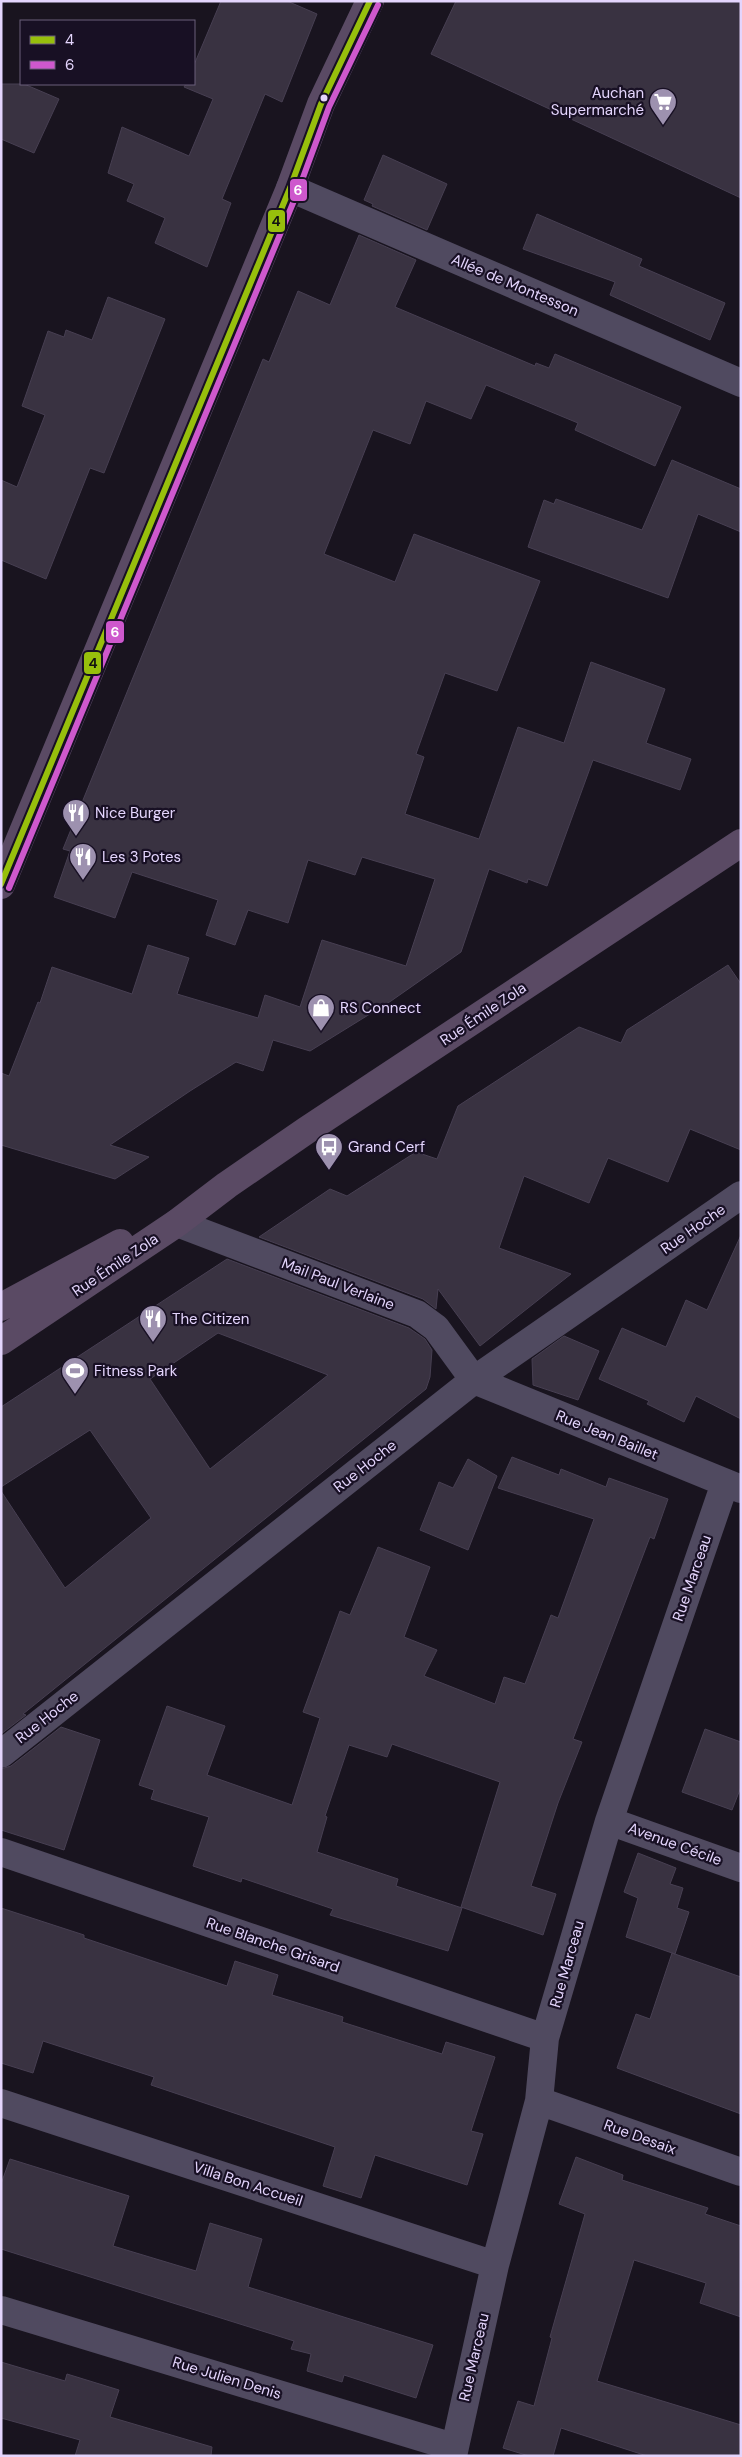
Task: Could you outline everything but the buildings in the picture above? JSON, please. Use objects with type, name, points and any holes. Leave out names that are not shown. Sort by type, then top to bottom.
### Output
[{"type":"main road","points":[[1,885],[290,188],[321,104],[370,1]]},
{"type":"main road","name":"Rue Émile Zola","points":[[1,1341],[177,1223],[227,1185],[741,843]]},
{"type":"main road","name":"Rue Émile Zola","points":[[1,1307],[227,1185]]},
{"type":"street","name":"Allée de Montesson","points":[[290,188],[741,382]]},
{"type":"street","name":"Rue Hoche","points":[[1,1754],[474,1380],[741,1196]]},
{"type":"street","name":"Mail Paul Verlaine","points":[[177,1223],[417,1314],[436,1328],[474,1380]]},
{"type":"street","name":"Rue Jean Baillet","points":[[474,1380],[733,1486]]},
{"type":"street","name":"Rue Marceau","points":[[453,2451],[495,2266],[539,2100],[545,2038],[609,1821],[733,1486]]},
{"type":"street","name":"Avenue Cécile","points":[[609,1821],[741,1868]]},
{"type":"street","name":"Rue Blanche Grisard","points":[[1,1852],[545,2038]]},
{"type":"street","name":"Rue Desaix","points":[[539,2100],[741,2172]]},
{"type":"street","name":"Villa Bon Accueil","points":[[1,2103],[495,2266]]},
{"type":"street","name":"Rue Julien Denis","points":[[1,2310],[453,2451]]},
{"type":"transit line","name":"4","points":[[1,884],[290,188],[321,104],[370,1]]},
{"type":"transit line","name":"6","points":[[9,888],[298,191],[329,107],[378,5]]},
{"type":"place","name":"Auchan Supermarché","points":[[663,126]]},
{"type":"place","name":"Nice Burger","points":[[76,837]]},
{"type":"place","name":"Les 3 Potes","points":[[83,881]]},
{"type":"place","name":"RS Connect","points":[[321,1032]]},
{"type":"place","name":"Grand Cerf","points":[[329,1171]]},
{"type":"place","name":"The Citizen","points":[[153,1343]]},
{"type":"place","name":"Fitness Park","points":[[75,1395]]}]
